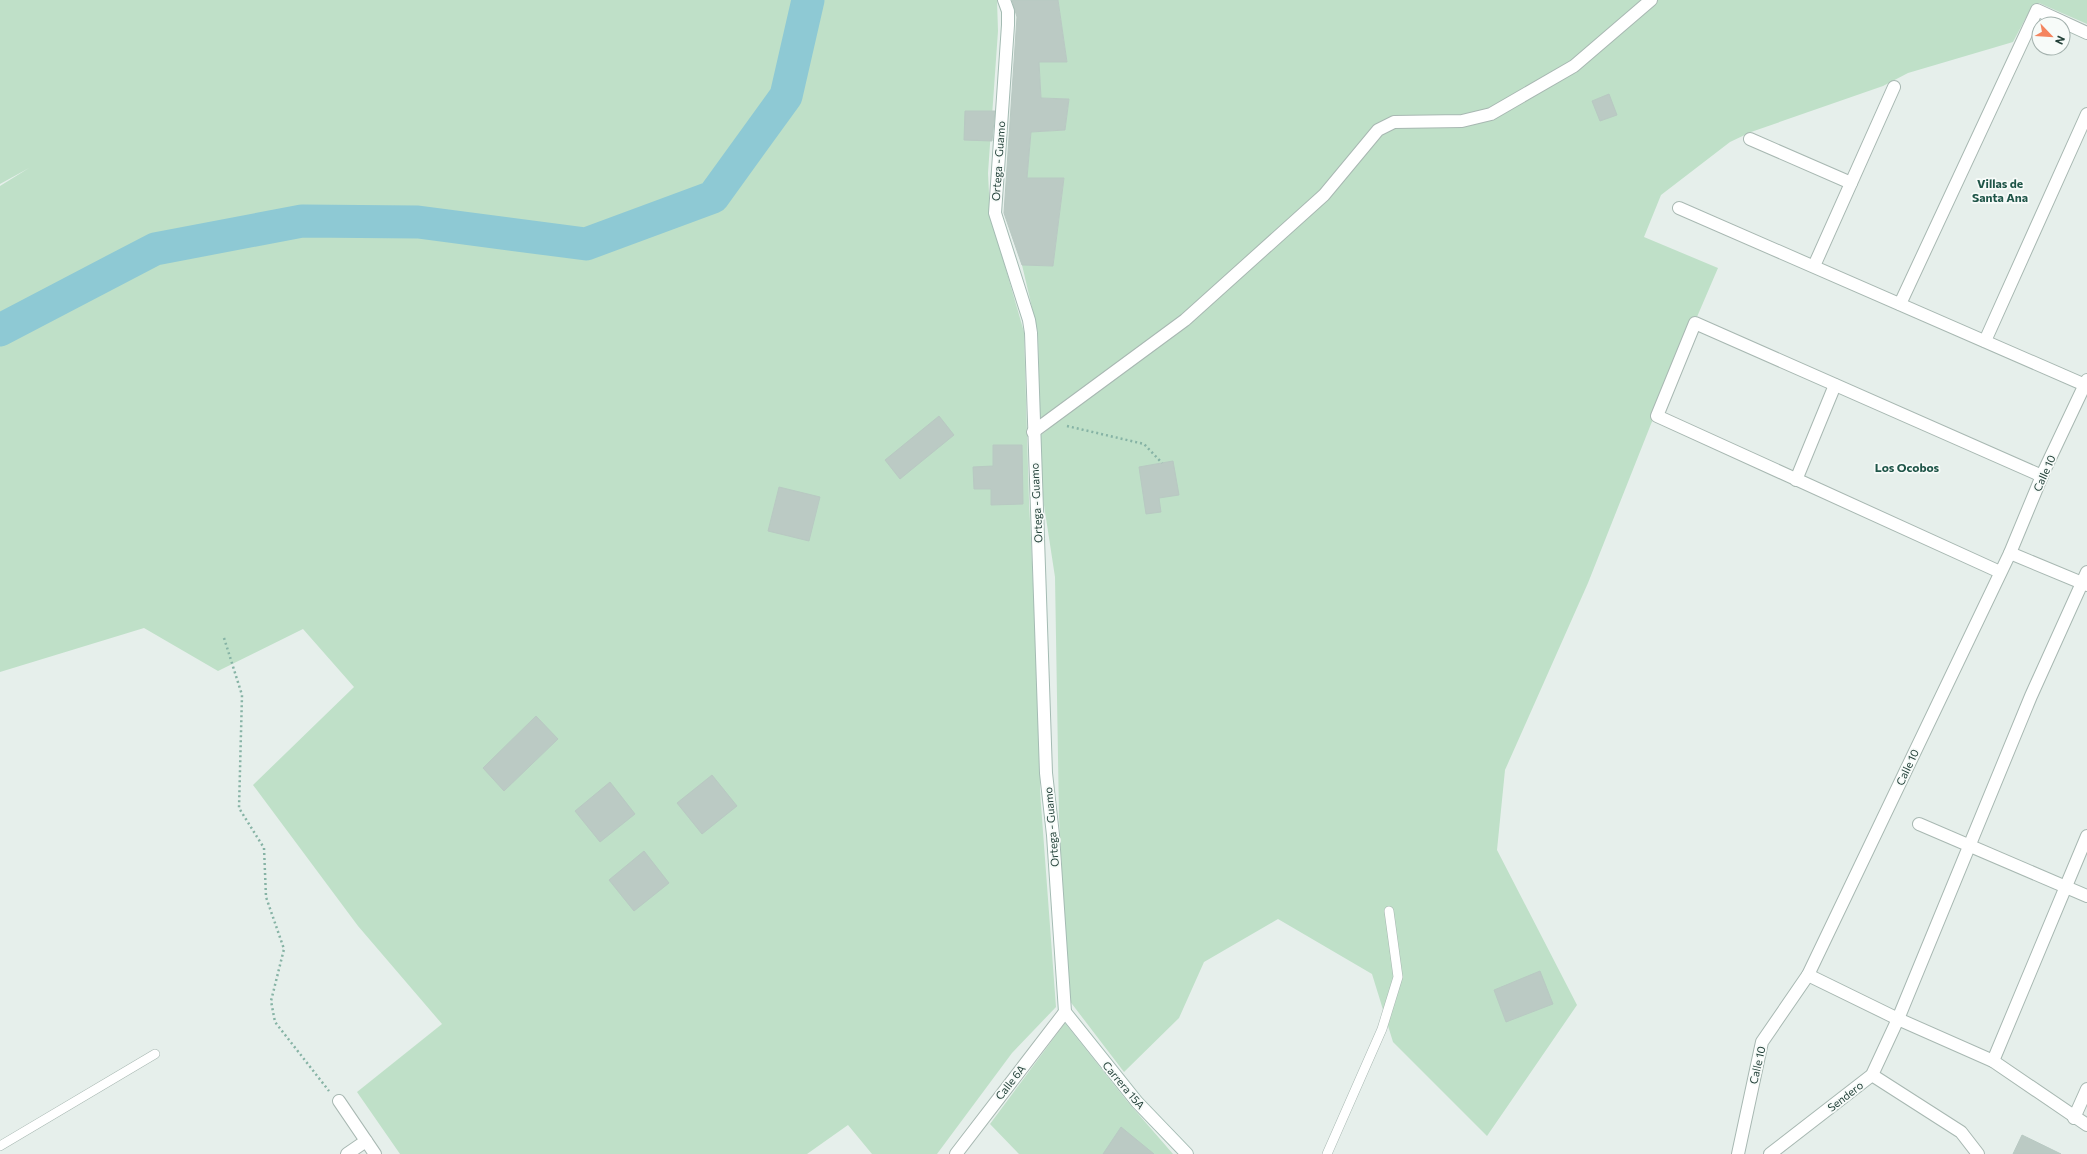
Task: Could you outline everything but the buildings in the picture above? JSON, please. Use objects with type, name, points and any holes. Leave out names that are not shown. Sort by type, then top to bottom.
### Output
[{"type":"street","name":"Ortega - Guamo","points":[[1004,0],[1008,11],[1008,25],[995,214],[1029,320],[1046,772],[1053,835],[1065,1012]]},
{"type":"street","points":[[1033,432],[1185,320],[1324,195],[1378,130],[1394,122],[1462,121],[1491,114],[1574,66],[1651,0]]},
{"type":"street","points":[[1900,304],[2037,10],[2087,33]]},
{"type":"street","points":[[1814,266],[1894,87]]},
{"type":"street","points":[[1985,341],[2087,114]]},
{"type":"street","points":[[1750,139],[1851,183]]},
{"type":"street","points":[[1679,208],[1985,341],[2086,382]]},
{"type":"street","points":[[2000,572],[1657,416],[1695,323],[2042,476]]},
{"type":"street","name":"Calle 10","points":[[1738,1154],[1762,1042],[1808,975],[2010,553],[2042,476],[2086,382]]},
{"type":"street","points":[[1796,480],[1835,385]]},
{"type":"street","points":[[2010,553],[2085,580]]},
{"type":"street","name":"Sendero","points":[[1770,1154],[1872,1074],[1898,1019],[2031,696],[2085,580]]},
{"type":"street","points":[[1919,824],[1969,847],[2087,896]]},
{"type":"street","points":[[1993,1062],[2087,836]]},
{"type":"street","points":[[1808,975],[1898,1019],[1993,1062],[2074,1118],[2087,1125]]},
{"type":"street","name":"Calle 6A","points":[[956,1154],[1065,1012]]},
{"type":"street","name":"Carrera 15A","points":[[1065,1012],[1137,1102],[1187,1154]]},
{"type":"street","points":[[1872,1074],[1961,1132],[1978,1154]]},
{"type":"street","points":[[2074,1118],[2087,1089]]},
{"type":"street","points":[[339,1101],[375,1154]]},
{"type":"street","points":[[347,1154],[366,1141]]},
{"type":"lane","points":[[1327,1154],[1382,1029],[1398,977],[1389,911]]},
{"type":"lane","points":[[0,1146],[155,1054]]},
{"type":"path","points":[[1048,421],[1144,444],[1162,463]]},
{"type":"path","points":[[224,638],[242,695],[239,808],[264,848],[266,897],[284,949],[271,1001],[276,1022],[339,1101]]},
{"type":"green space","points":[[0,0],[997,0],[998,31],[988,173],[990,214],[1024,332],[1029,501],[1040,728],[1040,791],[1056,1007],[1012,1053],[937,1154],[872,1154],[848,1125],[807,1154],[400,1154],[357,1092],[442,1024],[358,926],[253,785],[354,687],[303,629],[218,671],[144,628],[0,672],[0,186],[29,168],[0,184]]},
{"type":"green space","points":[[1058,0],[2087,0],[2087,24],[2039,3],[2031,8],[2013,42],[1908,73],[1883,86],[1751,132],[1730,142],[1661,195],[1644,237],[1718,268],[1651,424],[1588,583],[1505,770],[1497,850],[1577,1005],[1487,1136],[1393,1042],[1372,974],[1278,919],[1204,962],[1179,1018],[1124,1072],[1069,1000],[1059,817],[1055,577],[1042,492],[1040,436],[1052,426],[1040,419],[1038,333],[1022,265],[1053,266],[1064,178],[1027,178],[1031,132],[1065,130],[1069,99],[1041,98],[1039,62],[1067,62]]},
{"type":"green space","points":[[1065,1023],[1127,1101],[1173,1154],[1019,1154],[990,1124]]},
{"type":"waterway","points":[[0,330],[155,249],[302,221],[418,222],[586,244],[713,197],[786,96],[808,0]]},
{"type":"district","name":"Villas de Santa Ana","points":[[2000,190]]},
{"type":"district","name":"Los Ocobos","points":[[1907,467]]}]
